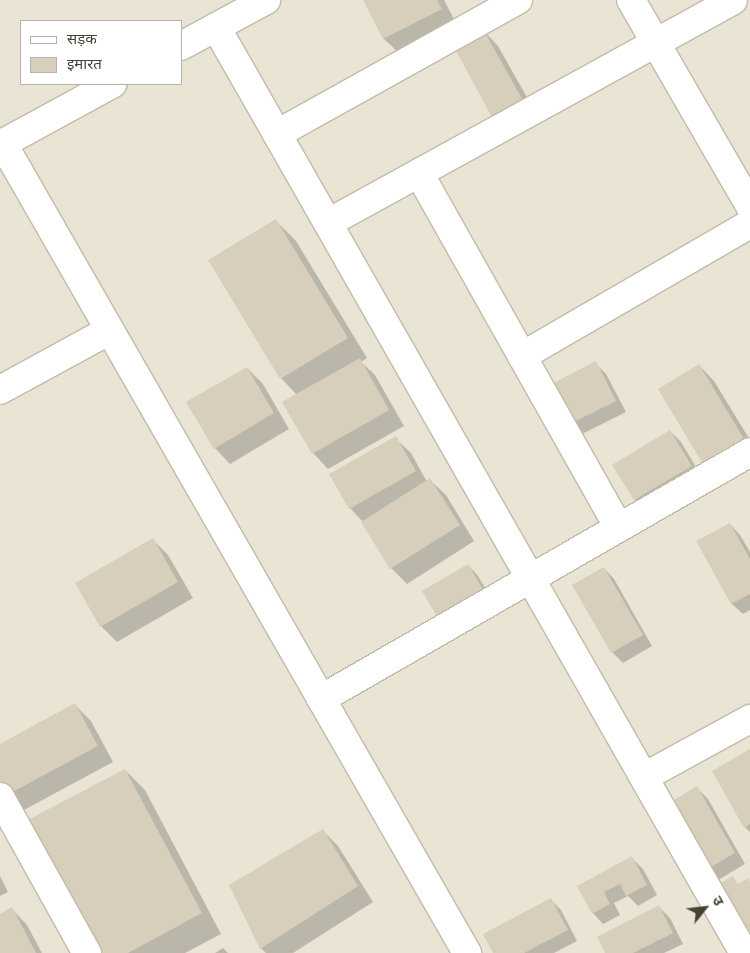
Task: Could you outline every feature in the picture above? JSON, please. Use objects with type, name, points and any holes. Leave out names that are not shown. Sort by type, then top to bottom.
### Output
[{"type":"street","points":[[182,45],[266,0]]},
{"type":"street","points":[[277,134],[518,0]]},
{"type":"street","points":[[631,0],[750,206]]},
{"type":"street","points":[[328,223],[733,0]]},
{"type":"street","points":[[216,27],[744,953]]},
{"type":"street","points":[[110,85],[1,144],[110,330],[467,953]]},
{"type":"street","points":[[419,173],[619,528]]},
{"type":"street","points":[[522,356],[750,224]]},
{"type":"street","points":[[0,390],[110,330]]},
{"type":"street","points":[[321,699],[750,452]]},
{"type":"street","points":[[644,777],[750,719]]},
{"type":"street","points":[[0,797],[87,953]]},
{"type":"shaded area","points":[[0,0],[750,0],[750,953],[0,953]]},
{"type":"building","points":[[363,0],[437,0],[442,9],[383,39]]},
{"type":"building","points":[[483,29],[526,106],[495,123],[454,47]]},
{"type":"building","points":[[276,219],[348,338],[280,379],[208,260]]},
{"type":"building","points":[[360,358],[389,410],[312,454],[282,402]]},
{"type":"building","points":[[596,361],[616,401],[568,425],[548,386]]},
{"type":"building","points":[[699,364],[744,439],[703,464],[658,389]]},
{"type":"building","points":[[247,367],[274,413],[214,449],[186,402]]},
{"type":"building","points":[[670,430],[692,466],[634,500],[612,465]]},
{"type":"building","points":[[396,436],[416,471],[349,509],[329,474]]},
{"type":"building","points":[[430,478],[460,525],[390,569],[361,522]]},
{"type":"building","points":[[730,523],[750,559],[750,594],[731,604],[696,541]]},
{"type":"building","points":[[153,538],[178,582],[100,627],[75,583]]},
{"type":"building","points":[[468,564],[485,593],[439,620],[422,591]]},
{"type":"building","points":[[604,567],[643,635],[611,653],[572,585]]},
{"type":"building","points":[[75,703],[98,746],[5,796],[0,787],[0,744]]},
{"type":"building","points":[[750,749],[750,824],[744,828],[712,771]]},
{"type":"building","points":[[125,769],[202,913],[128,953],[89,953],[20,824]]},
{"type":"building","points":[[697,786],[735,853],[706,870],[666,805]]},
{"type":"building","points":[[323,829],[358,886],[260,949],[229,885]]},
{"type":"building","points":[[632,856],[647,885],[626,896],[620,884],[604,892],[610,904],[592,914],[577,886]]},
{"type":"building","points":[[733,876],[738,884],[748,878],[750,882],[750,944],[719,884]]},
{"type":"building","points":[[551,898],[568,930],[524,953],[493,953],[483,934]]},
{"type":"building","points":[[659,905],[673,933],[633,953],[605,953],[597,937]]},
{"type":"building","points":[[12,907],[36,953],[0,953],[0,914]]}]
